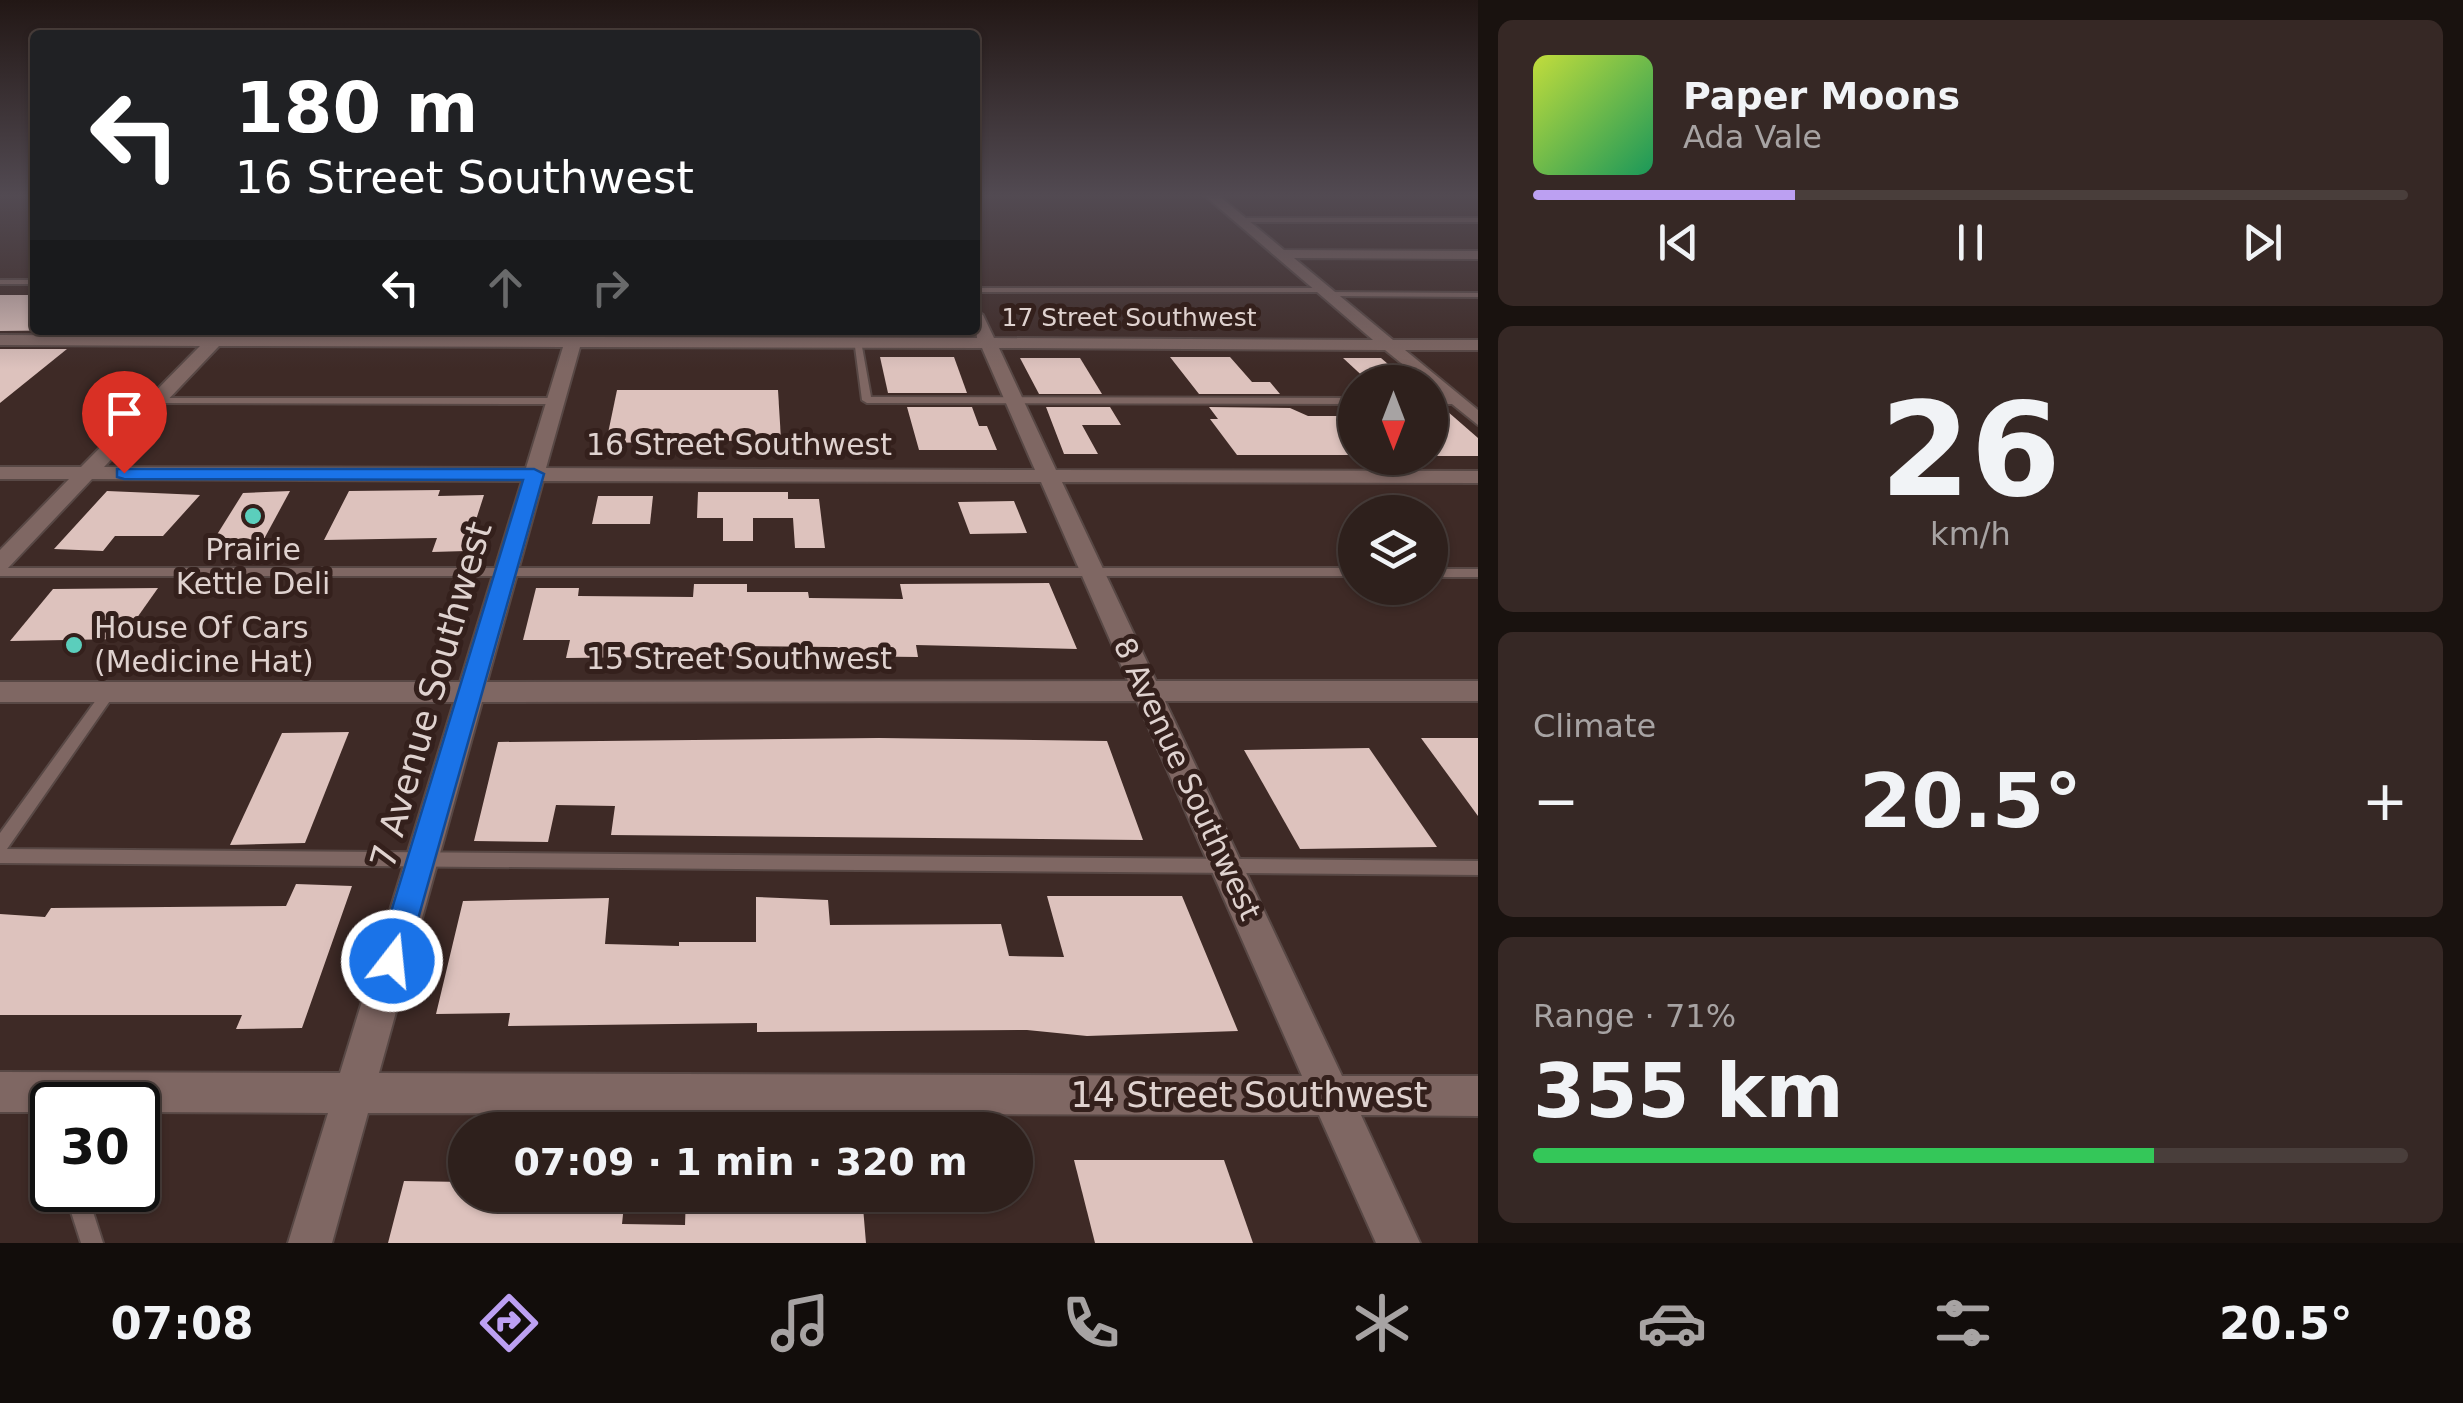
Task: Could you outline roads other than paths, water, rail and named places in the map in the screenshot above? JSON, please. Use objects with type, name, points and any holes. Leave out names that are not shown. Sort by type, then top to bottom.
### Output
[{"type":"street","points":[[1280,254],[1478,255]]},
{"type":"street","points":[[1280,254],[1478,419]]},
{"type":"street","name":"17 Street Southwest","points":[[981,328],[1390,345],[1478,345]]},
{"type":"street","name":"8 Avenue Southwest","points":[[981,328],[1398,1243]]},
{"type":"street","points":[[0,563],[220,335]]},
{"type":"street","name":"17 Street Southwest","points":[[0,340],[220,335],[856,341],[914,335]]},
{"type":"street","name":"7 Avenue Southwest","points":[[310,1243],[573,341]]},
{"type":"street","name":"16 Street Southwest","points":[[0,473],[1478,477]]},
{"type":"street","name":"15 Street Southwest","points":[[0,692],[1478,691]]},
{"type":"street","name":"14 Street Southwest","points":[[0,1092],[30,1095]]},
{"type":"street","name":"14 Street Southwest","points":[[160,1097],[354,1093],[1478,1096]]},
{"type":"lane","points":[[0,282],[30,282]]},
{"type":"lane","points":[[980,290],[1478,294]]},
{"type":"lane","points":[[856,341],[867,400],[1338,401]]},
{"type":"lane","points":[[156,401],[556,401]]},
{"type":"lane","points":[[1448,401],[1457,401]]},
{"type":"lane","points":[[0,572],[1338,572]]},
{"type":"lane","points":[[1448,572],[1478,573]]},
{"type":"lane","points":[[0,846],[109,692]]},
{"type":"lane","points":[[0,856],[1478,868]]},
{"type":"lane","points":[[82,1212],[92,1243]]},
{"type":"place","name":"Prairie Kettle Deli","points":[[253,516]]},
{"type":"place","name":"House Of Cars (Medicine Hat)","points":[[74,645]]}]
